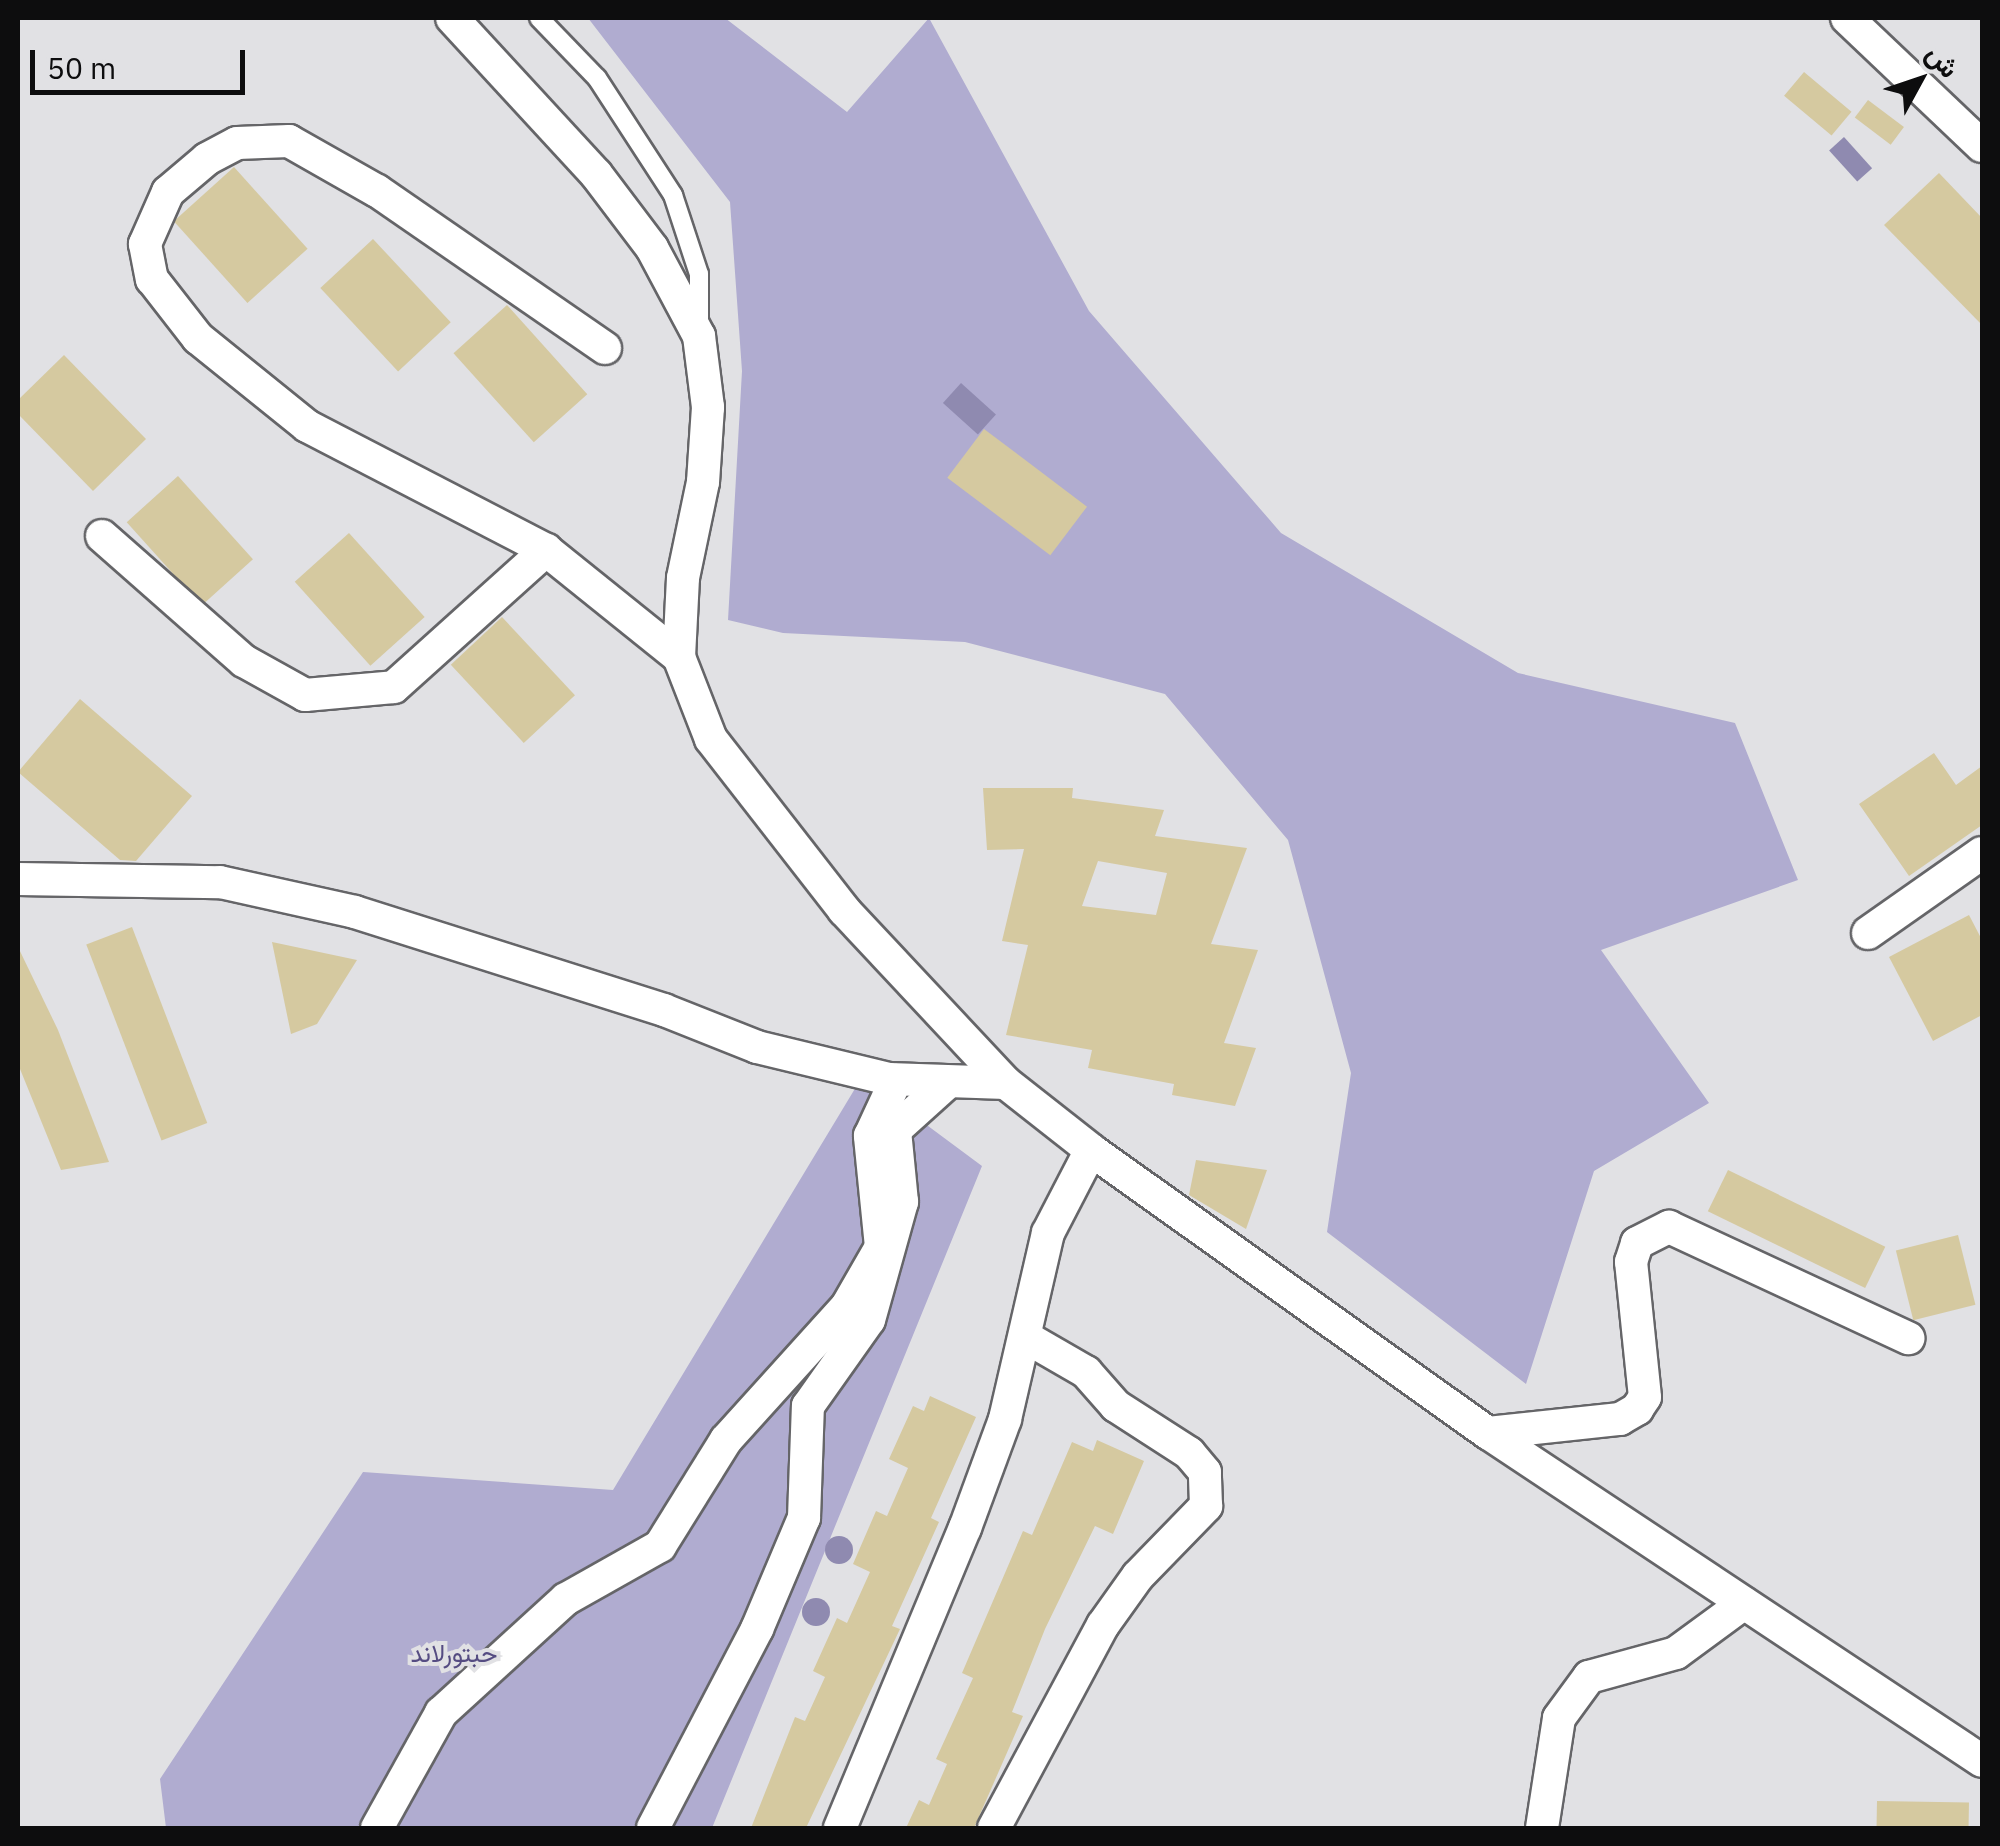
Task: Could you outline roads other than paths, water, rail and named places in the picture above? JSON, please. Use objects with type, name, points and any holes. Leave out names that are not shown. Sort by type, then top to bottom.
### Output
[{"type":"street","points":[[452,18],[596,174],[652,248],[699,336],[708,407],[703,482],[683,578],[679,657],[711,739],[844,910],[1006,1083],[1091,1150],[1488,1433],[1982,1761]]},
{"type":"street","points":[[1847,18],[1982,146]]},
{"type":"street","points":[[605,348],[378,191],[288,141],[268,138],[222,151],[182,179],[152,218],[144,262],[198,338],[307,426],[546,550],[679,657]]},
{"type":"street","points":[[102,536],[244,661],[304,695],[394,687],[546,550]]},
{"type":"street","points":[[1868,933],[1982,853]]},
{"type":"street","points":[[18,879],[220,882],[354,912],[664,1010],[757,1047],[896,1080],[1006,1083]]},
{"type":"street","points":[[377,1828],[441,1712],[566,1598],[660,1546],[726,1440],[847,1306],[880,1247],[870,1136],[896,1080]]},
{"type":"street","points":[[653,1828],[757,1629],[804,1518],[808,1406],[870,1320],[902,1202],[895,1130],[946,1084]]},
{"type":"street","points":[[840,1828],[965,1528],[1027,1338],[1048,1233],[1091,1150]]},
{"type":"street","points":[[1488,1433],[1620,1419],[1636,1409],[1645,1397],[1630,1262],[1636,1242],[1669,1227],[1908,1338]]},
{"type":"street","points":[[994,1828],[1104,1625],[1138,1576],[1206,1506],[1205,1472],[1189,1454],[1116,1406],[1086,1372],[1027,1338]]},
{"type":"street","points":[[1542,1828],[1559,1718],[1588,1678],[1676,1653],[1744,1604]]},
{"type":"lane","points":[[539,18],[597,78],[673,195],[699,274],[699,336]]},
{"type":"park label","name":"حبتورلاند","points":[[454,1653]]}]
